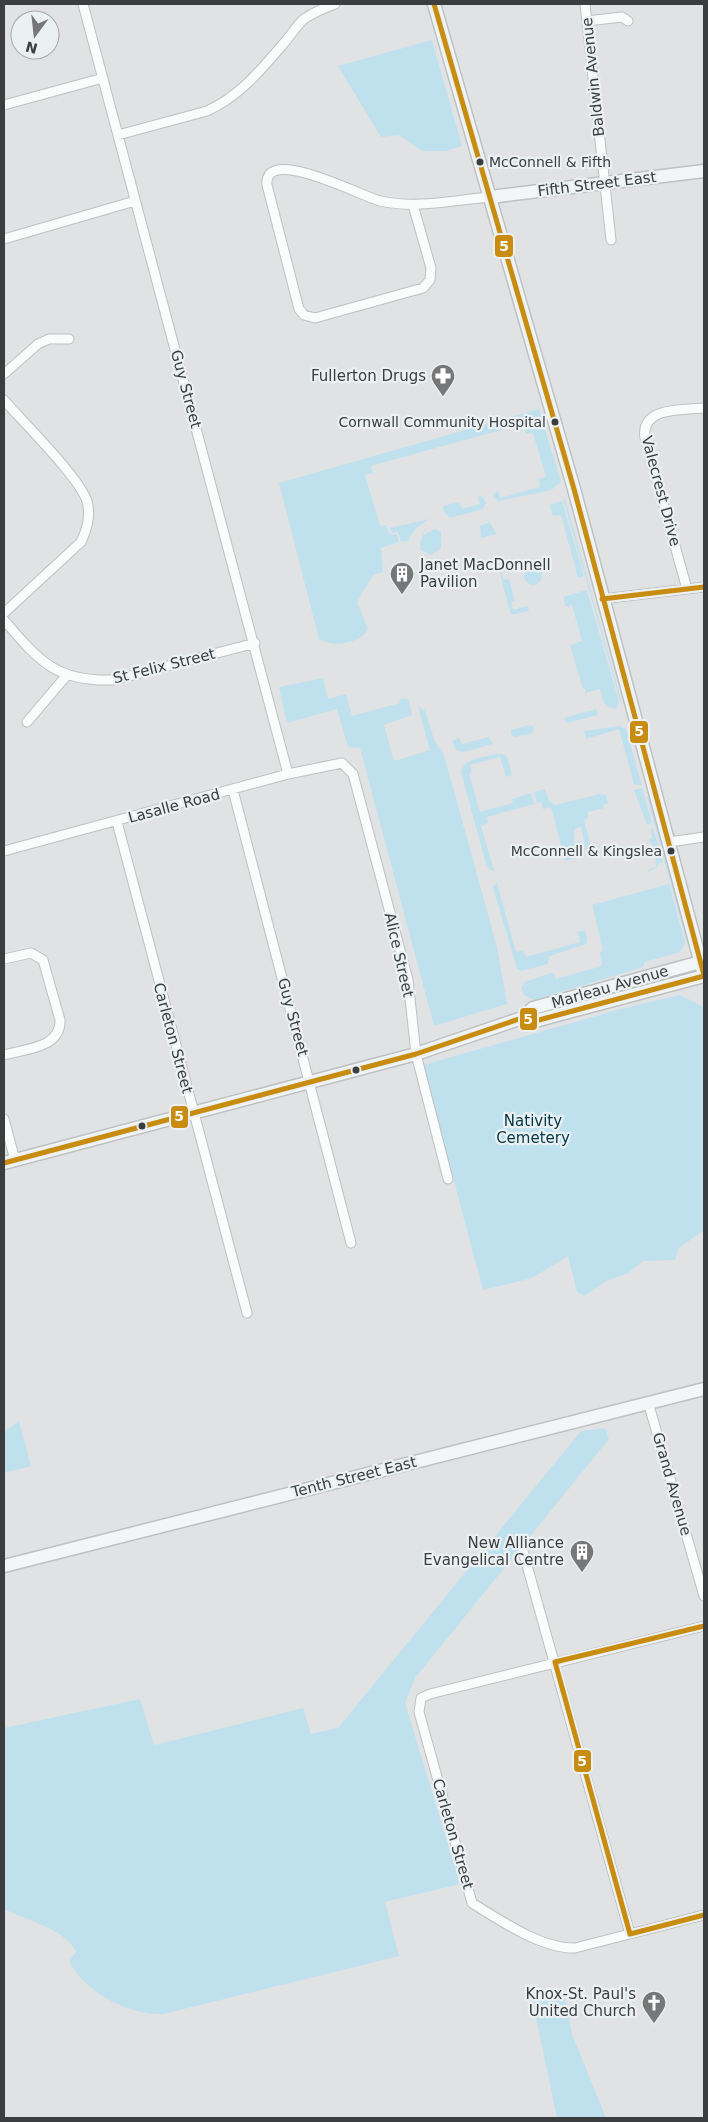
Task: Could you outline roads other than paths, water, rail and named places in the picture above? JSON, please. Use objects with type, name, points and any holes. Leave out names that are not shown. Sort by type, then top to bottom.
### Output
[{"type":"main road","points":[[434,4],[574,489],[602,599],[703,969]]},
{"type":"main road","name":"Fifth Street East","points":[[490,198],[704,171]]},
{"type":"main road","points":[[690,916],[704,934]]},
{"type":"main road","name":"Marleau Avenue","points":[[9,1162],[310,1080],[416,1054],[522,1018],[533,1008],[703,969]]},
{"type":"main road","name":"Tenth Street East","points":[[4,1566],[704,1389]]},
{"type":"street","name":"Guy Street","points":[[83,4],[255,643],[288,774]]},
{"type":"street","points":[[118,135],[207,111],[221,105],[242,90],[255,77],[303,20],[318,10],[335,4]]},
{"type":"street","name":"Baldwin Avenue","points":[[586,4],[610,240]]},
{"type":"street","points":[[588,21],[622,17],[628,21]]},
{"type":"street","points":[[4,105],[103,78]]},
{"type":"street","points":[[413,205],[431,268],[427,284],[423,288],[315,318],[304,315],[299,309],[267,185],[268,175],[276,170],[297,170],[313,174],[380,201],[413,205],[490,198]]},
{"type":"street","points":[[4,239],[135,201]]},
{"type":"street","points":[[4,374],[38,344],[48,339],[69,339]]},
{"type":"street","points":[[4,400],[78,484],[87,502],[89,514],[87,530],[81,542],[4,613]]},
{"type":"street","name":"Valecrest Drive","points":[[687,589],[646,438],[645,428],[651,417],[661,412],[704,408]]},
{"type":"street","points":[[602,599],[704,587]]},
{"type":"street","name":"St Felix Street","points":[[4,620],[42,660],[66,675],[96,680],[114,680],[255,643]]},
{"type":"street","points":[[27,722],[66,675]]},
{"type":"street","name":"Lasalle Road","points":[[4,851],[117,822],[288,774],[342,763],[344,765]]},
{"type":"street","name":"Alice Street","points":[[344,765],[353,774],[408,980],[416,1054],[448,1179]]},
{"type":"street","name":"Guy Street","points":[[233,790],[351,1243]]},
{"type":"street","name":"Carleton Street","points":[[117,822],[192,1112],[247,1313]]},
{"type":"street","points":[[669,842],[704,837]]},
{"type":"street","points":[[4,959],[31,954],[43,960],[60,1020],[60,1028],[54,1038],[46,1044],[4,1055]]},
{"type":"street","points":[[4,1119],[9,1162]]},
{"type":"street","name":"Grand Avenue","points":[[648,1402],[704,1596]]},
{"type":"street","points":[[523,1551],[555,1662],[628,1935],[704,1916]]},
{"type":"street","points":[[555,1662],[704,1626]]},
{"type":"street","name":"Carleton Street","points":[[555,1662],[421,1698],[419,1712],[472,1903],[556,1947],[576,1948],[628,1935]]},
{"type":"place","name":"McConnell & Fifth","points":[[480,162]]},
{"type":"place","name":"Fullerton Drugs","points":[[443,397]]},
{"type":"place","name":"Cornwall Community Hospital","points":[[555,422]]},
{"type":"place","name":"Janet MacDonnell Pavilion","points":[[402,595]]},
{"type":"place","name":"McConnell & Kingslea","points":[[671,851]]},
{"type":"place","name":"New Alliance Evangelical Centre","points":[[582,1573]]},
{"type":"place","name":"Knox-St. Paul's United Church","points":[[654,2024]]},
{"type":"park label","name":"Nativity Cemetery","points":[[533,1130]]}]
